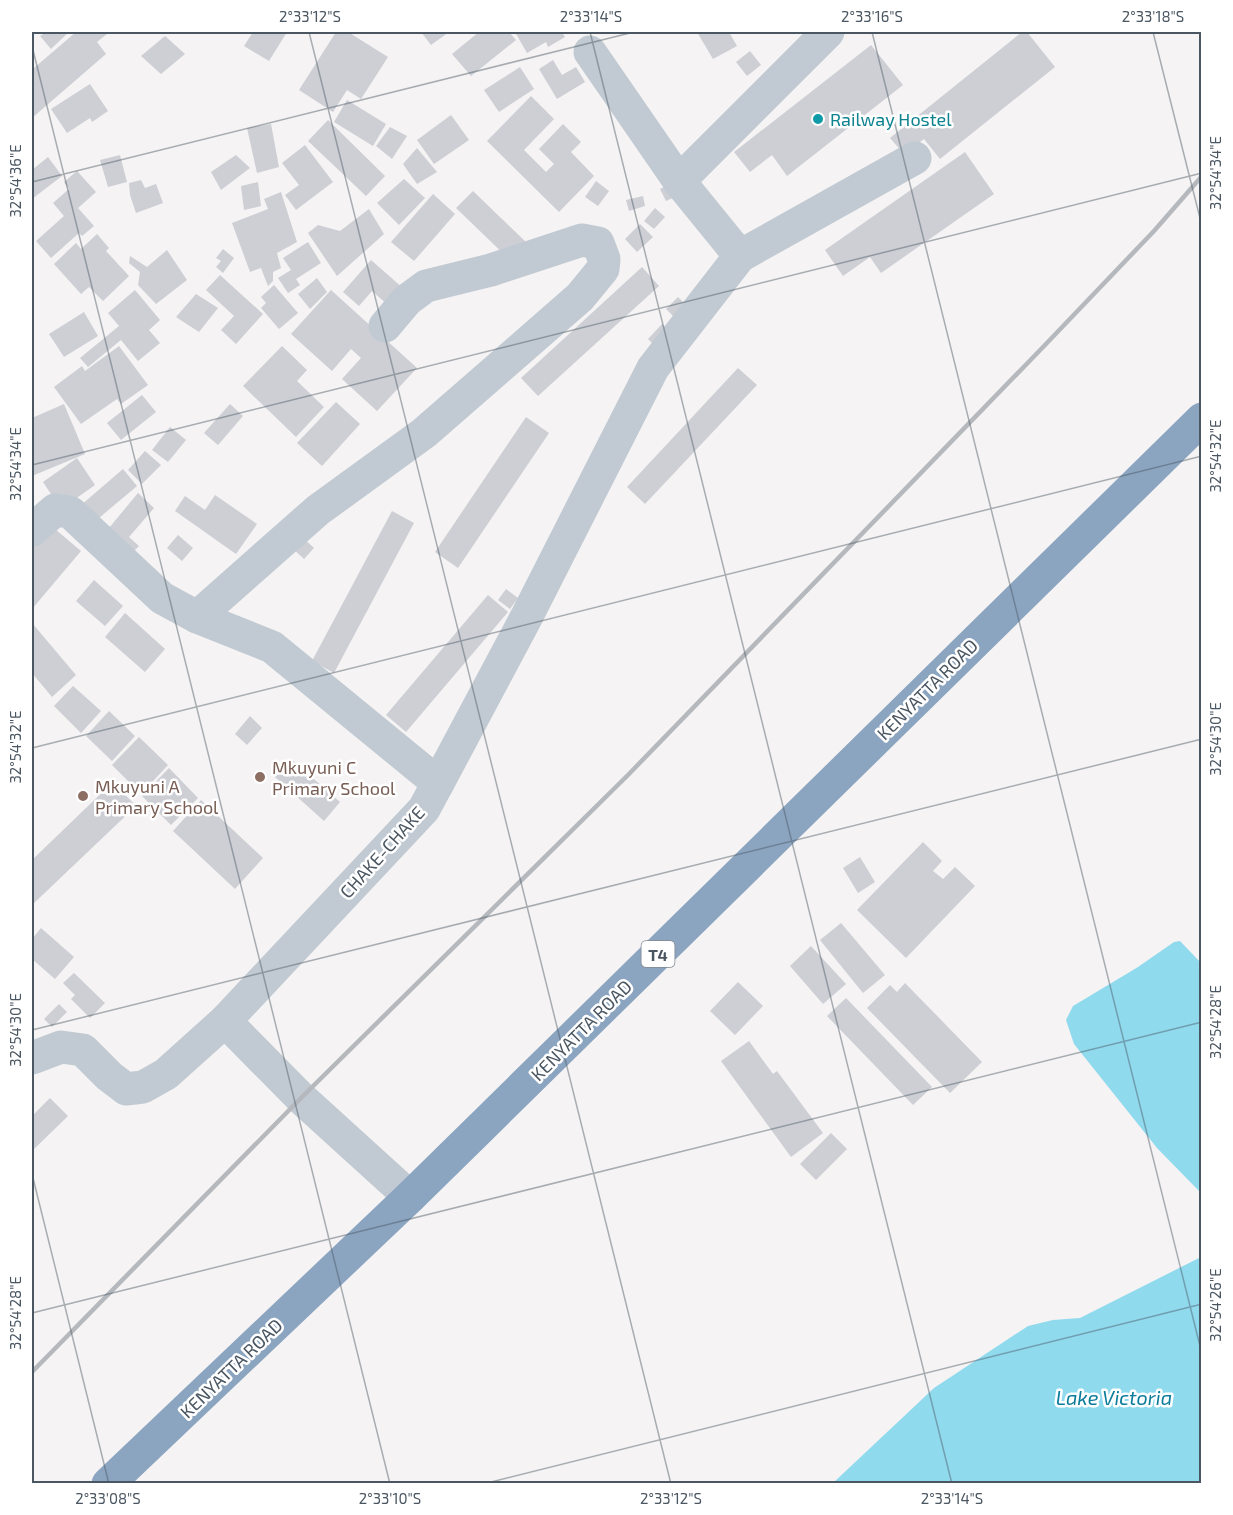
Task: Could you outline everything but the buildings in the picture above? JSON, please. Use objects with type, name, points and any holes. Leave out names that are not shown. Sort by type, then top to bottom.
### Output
[{"type":"highway","name":"KENYATTA ROAD","points":[[108,1484],[410,1197],[1202,419]]},
{"type":"street","points":[[678,181],[828,32]]},
{"type":"street","points":[[591,52],[678,181],[740,256],[915,158]]},
{"type":"street","points":[[197,617],[318,510],[424,433],[580,297],[603,269],[604,259],[598,243],[582,240],[491,270],[426,286],[407,300],[385,327]]},
{"type":"street","name":"CHAKE-CHAKE","points":[[32,1058],[61,1047],[83,1050],[109,1077],[126,1089],[143,1087],[166,1074],[225,1021],[424,808],[527,616],[652,368],[740,256]]},
{"type":"street","points":[[32,530],[55,510],[70,512],[162,598],[197,617],[272,647],[438,783]]},
{"type":"street","points":[[225,1021],[301,1098],[410,1197]]},
{"type":"water","points":[[1180,941],[1201,963],[1201,1193],[1157,1148],[1074,1044],[1066,1020],[1073,1006],[1138,967],[1174,942]]},
{"type":"water","name":"Lake Victoria","points":[[1201,1257],[1201,1483],[833,1483],[934,1388],[1028,1326],[1053,1320],[1080,1318]]},
{"type":"railway","points":[[32,1372],[301,1098],[628,775],[1045,345],[1154,231],[1202,176]]},
{"type":"place","name":"Railway Hostel","points":[[818,119]]},
{"type":"place","name":"Mkuyuni C Primary School","points":[[260,777]]},
{"type":"place","name":"Mkuyuni A Primary School","points":[[83,796]]}]
